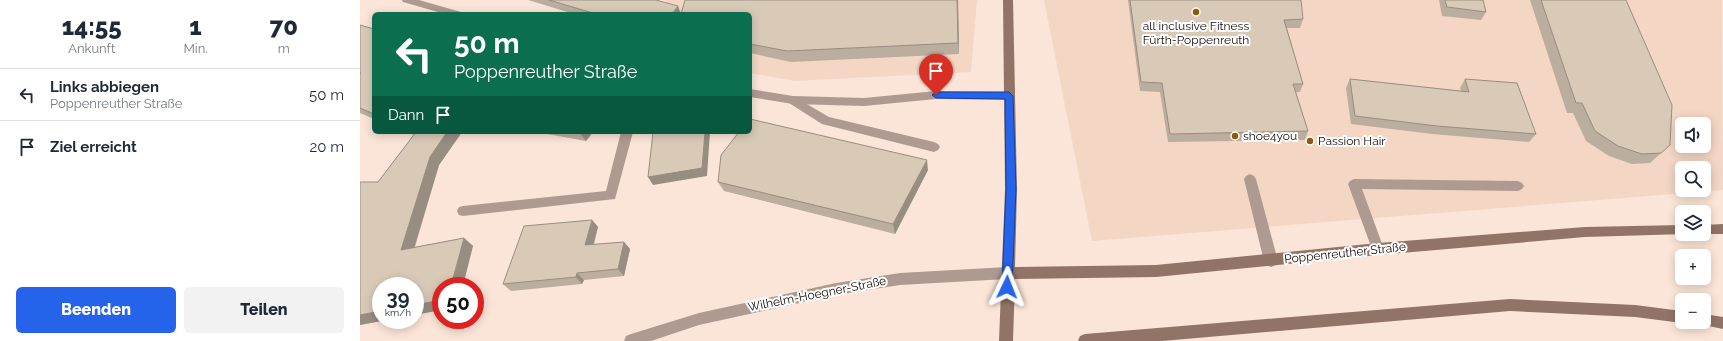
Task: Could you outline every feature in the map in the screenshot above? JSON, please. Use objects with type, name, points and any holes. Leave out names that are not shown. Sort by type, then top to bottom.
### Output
[{"type":"main road","points":[[1006,341],[1007,274],[1011,189],[1008,0]]},
{"type":"main road","points":[[1711,230],[1723,229]]},
{"type":"main road","name":"Poppenreuther Straße","points":[[1007,274],[1156,271],[1271,261],[1378,249],[1585,232],[1675,230]]},
{"type":"main road","points":[[1085,341],[1510,305],[1635,311],[1675,316]]},
{"type":"main road","points":[[1711,321],[1723,322]]},
{"type":"street","points":[[407,0],[450,12]]},
{"type":"street","points":[[752,93],[793,100],[864,102],[936,95],[1009,96]]},
{"type":"street","points":[[793,100],[826,121],[934,147]]},
{"type":"street","points":[[462,211],[611,194],[626,134]]},
{"type":"street","points":[[1250,179],[1271,261]]},
{"type":"street","points":[[1378,249],[1354,184],[1518,186]]},
{"type":"street","name":"Wilhelm-Hoegner-Straße","points":[[631,341],[699,318],[836,289],[900,279],[1007,274]]},
{"type":"shaded area","points":[[666,0],[977,0],[971,72],[795,81],[752,73],[752,12],[663,12]]},
{"type":"shaded area","points":[[1044,0],[1722,0],[1723,190],[1711,191],[1711,161],[1675,161],[1675,194],[1092,241]]},
{"type":"building","points":[[549,0],[656,0],[678,6],[674,12],[589,12]]},
{"type":"building","points":[[685,0],[957,0],[958,43],[787,51],[752,44],[752,12],[682,12]]},
{"type":"building","points":[[1130,0],[1301,0],[1303,19],[1284,20],[1303,84],[1293,84],[1308,131],[1170,134],[1162,83],[1141,82]]},
{"type":"building","points":[[1445,0],[1483,0],[1486,12],[1447,7]]},
{"type":"building","points":[[1541,0],[1626,0],[1672,105],[1670,145],[1661,153],[1642,154],[1618,146],[1595,131],[1582,103],[1576,103]]},
{"type":"building","points":[[360,25],[372,28],[372,113],[360,108]]},
{"type":"building","points":[[1350,79],[1469,92],[1465,79],[1517,83],[1536,134],[1437,126],[1355,116]]},
{"type":"building","points":[[752,119],[927,160],[893,224],[718,182],[721,155],[737,134],[752,134]]},
{"type":"building","points":[[414,134],[446,134],[430,157],[401,250],[464,238],[453,277],[432,277],[432,302],[424,303],[424,277],[372,277],[372,313],[360,315],[360,182],[378,182]]},
{"type":"building","points":[[653,134],[705,134],[702,168],[648,177]]},
{"type":"building","points":[[592,220],[585,245],[624,242],[618,269],[577,273],[576,277],[503,284],[524,226]]},
{"type":"place","name":"all inclusive Fitness Fürth-Poppenreuth","points":[[1196,12]]},
{"type":"place","name":"shoe4you","points":[[1235,136]]},
{"type":"place","name":"Passion Hair","points":[[1310,141]]},
{"type":"route","points":[[936,95],[1009,96],[1011,189],[1007,287]]}]
